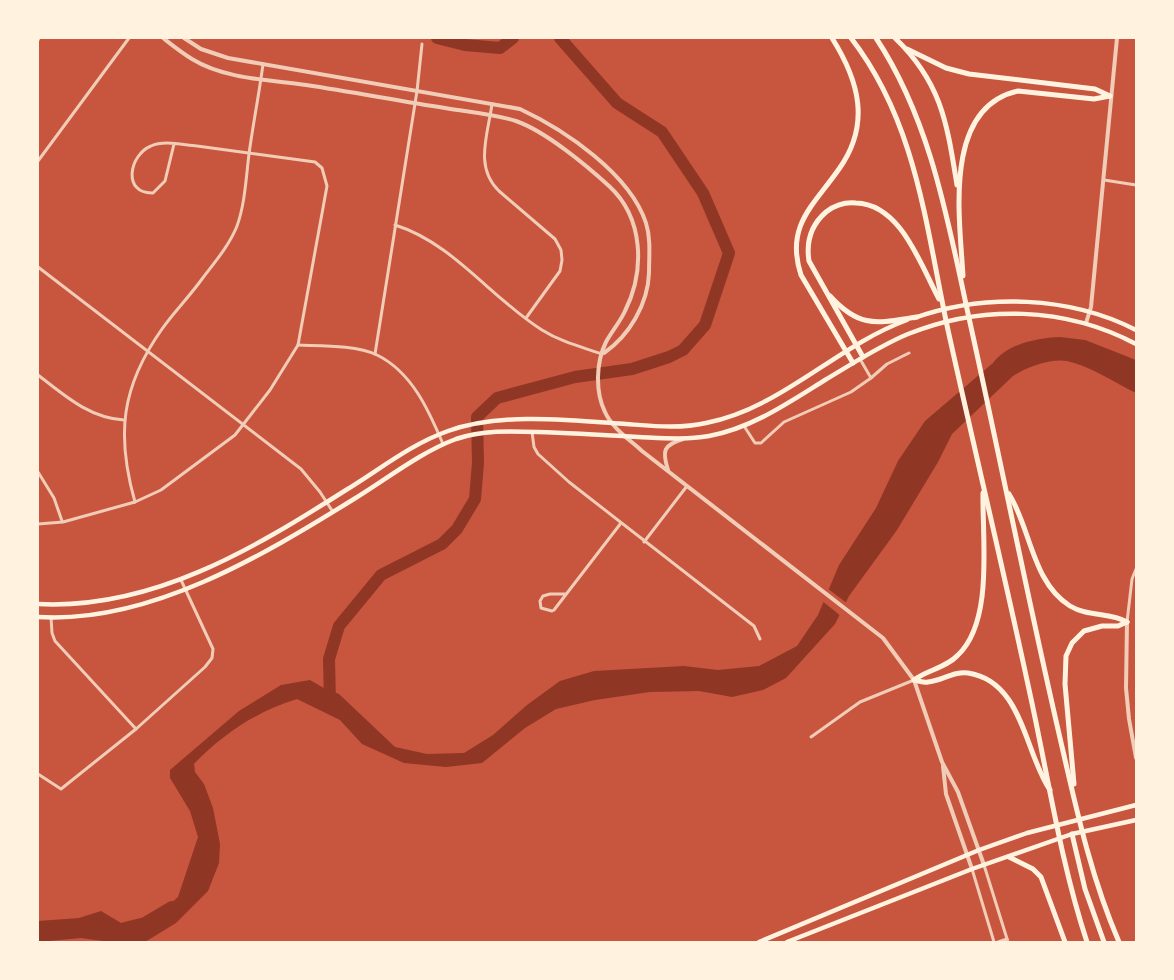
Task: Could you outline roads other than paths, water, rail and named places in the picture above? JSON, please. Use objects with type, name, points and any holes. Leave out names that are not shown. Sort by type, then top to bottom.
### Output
[{"type":"highway","points":[[832,38],[855,82],[859,115],[849,153],[803,217],[798,231],[796,258],[801,275],[853,363]]},
{"type":"highway","points":[[851,38],[881,84],[908,146],[940,298]]},
{"type":"highway","points":[[876,38],[897,72],[925,136],[963,290],[1075,800],[1102,901],[1119,942]]},
{"type":"highway","points":[[895,38],[907,49],[931,82],[941,105],[959,198]]},
{"type":"highway","points":[[907,49],[957,71],[1095,89],[1110,96]]},
{"type":"highway","points":[[963,290],[960,173],[968,138],[986,107],[994,100],[1018,91],[1095,99],[1110,96]]},
{"type":"highway","points":[[861,358],[856,345],[811,267],[807,246],[813,228],[824,214],[837,206],[862,203],[879,209],[898,225],[943,306],[1012,609],[1067,871],[1087,942]]},
{"type":"highway","points":[[821,285],[842,309],[860,319],[879,322],[917,317]]},
{"type":"highway","points":[[914,680],[923,673],[952,661],[966,646],[975,626],[985,562],[983,486]]},
{"type":"highway","points":[[1007,490],[1018,508],[1042,573],[1062,600],[1079,610],[1102,616],[1117,616],[1127,622]]},
{"type":"highway","points":[[1075,800],[1065,684],[1066,656],[1072,643],[1084,631],[1101,626],[1118,626],[1127,622]]},
{"type":"highway","points":[[914,680],[928,682],[948,675],[968,673],[983,678],[998,688],[1016,711],[1041,778],[1052,793]]},
{"type":"highway","points":[[1072,834],[1088,900],[1104,942]]},
{"type":"highway","points":[[1009,857],[1028,865],[1041,877],[1065,942]]},
{"type":"main road","points":[[38,604],[79,604],[111,600],[146,592],[181,580],[243,550],[326,503],[414,447],[462,427],[490,422],[538,420],[682,426],[705,424],[730,417],[772,398],[856,345],[888,328],[917,317],[965,304],[1040,303],[1090,312],[1137,330]]},
{"type":"main road","points":[[38,617],[102,614],[126,609],[186,589],[239,564],[333,512],[443,445],[464,437],[489,432],[685,439],[719,434],[768,415],[898,338],[920,329],[966,318],[1021,313],[1059,317],[1086,323],[1137,344]]},
{"type":"main road","points":[[759,942],[980,850],[1046,828],[1137,806]]},
{"type":"main road","points":[[787,942],[972,869],[1049,842],[1072,834],[1137,820]]},
{"type":"street","points":[[38,161],[129,38]]},
{"type":"street","points":[[163,38],[193,60],[210,67],[261,80],[414,103],[517,122],[549,138],[610,187],[628,212],[638,242],[637,280],[625,312],[605,344],[602,354],[598,384],[604,411],[612,423],[668,471],[884,638],[914,680],[942,762],[958,792],[980,850],[1008,941],[996,942],[946,794],[942,762]]},
{"type":"street","points":[[184,38],[201,49],[228,58],[520,109],[542,119],[577,143],[620,179],[637,204],[650,238],[649,283],[645,296],[634,320],[621,339],[602,354]]},
{"type":"street","points":[[1086,323],[1090,312],[1117,38]]},
{"type":"street","points":[[375,354],[417,91],[422,44]]},
{"type":"street","points":[[135,502],[125,458],[124,420],[137,373],[162,329],[187,300],[227,245],[237,226],[244,197],[263,64]]},
{"type":"street","points":[[492,104],[484,153],[486,174],[491,184],[555,239],[561,250],[560,271],[526,318]]},
{"type":"street","points":[[38,524],[63,522],[135,502],[161,490],[235,435],[270,390],[298,345],[327,186],[322,168],[315,162],[249,152],[174,144],[161,143],[150,146],[133,164],[131,172],[133,183],[139,190],[153,193],[160,188],[165,181],[174,144]]},
{"type":"street","points":[[1102,180],[1137,185]]},
{"type":"street","points":[[394,225],[405,228],[438,246],[526,318],[554,337],[602,354]]},
{"type":"street","points":[[38,267],[301,469],[333,512]]},
{"type":"street","points":[[298,345],[375,354],[389,362],[410,382],[429,412],[443,445]]},
{"type":"street","points":[[744,426],[752,440],[760,443],[784,422],[851,392],[887,364],[909,353]]},
{"type":"street","points":[[861,358],[871,378]]},
{"type":"street","points":[[38,375],[79,406],[112,419],[124,420]]},
{"type":"street","points":[[532,432],[534,447],[538,454],[644,542],[754,626],[760,639]]},
{"type":"street","points":[[668,471],[664,457],[665,450],[673,442],[685,439]]},
{"type":"street","points":[[38,472],[54,498],[63,522]]},
{"type":"street","points":[[644,542],[687,486]]},
{"type":"street","points":[[566,594],[543,596],[540,601],[541,608],[552,612],[566,594],[615,529],[621,523]]},
{"type":"street","points":[[1137,569],[1132,579],[1127,622],[1127,697],[1137,758]]},
{"type":"street","points":[[38,774],[61,789],[136,729],[212,658],[213,649],[181,580]]},
{"type":"street","points":[[51,617],[55,641],[136,729]]},
{"type":"street","points":[[811,737],[860,702],[914,680]]},
{"type":"waterway","points":[[437,38],[465,45],[500,48],[513,38]]},
{"type":"waterway","points":[[330,705],[329,659],[339,626],[381,575],[442,544],[457,529],[475,499],[478,463],[477,417],[497,398],[575,377],[632,369],[669,357],[683,350],[705,325],[729,253],[703,193],[662,132],[617,103],[560,38]]},
{"type":"waterway","points":[[113,931],[145,923],[172,907]]}]
